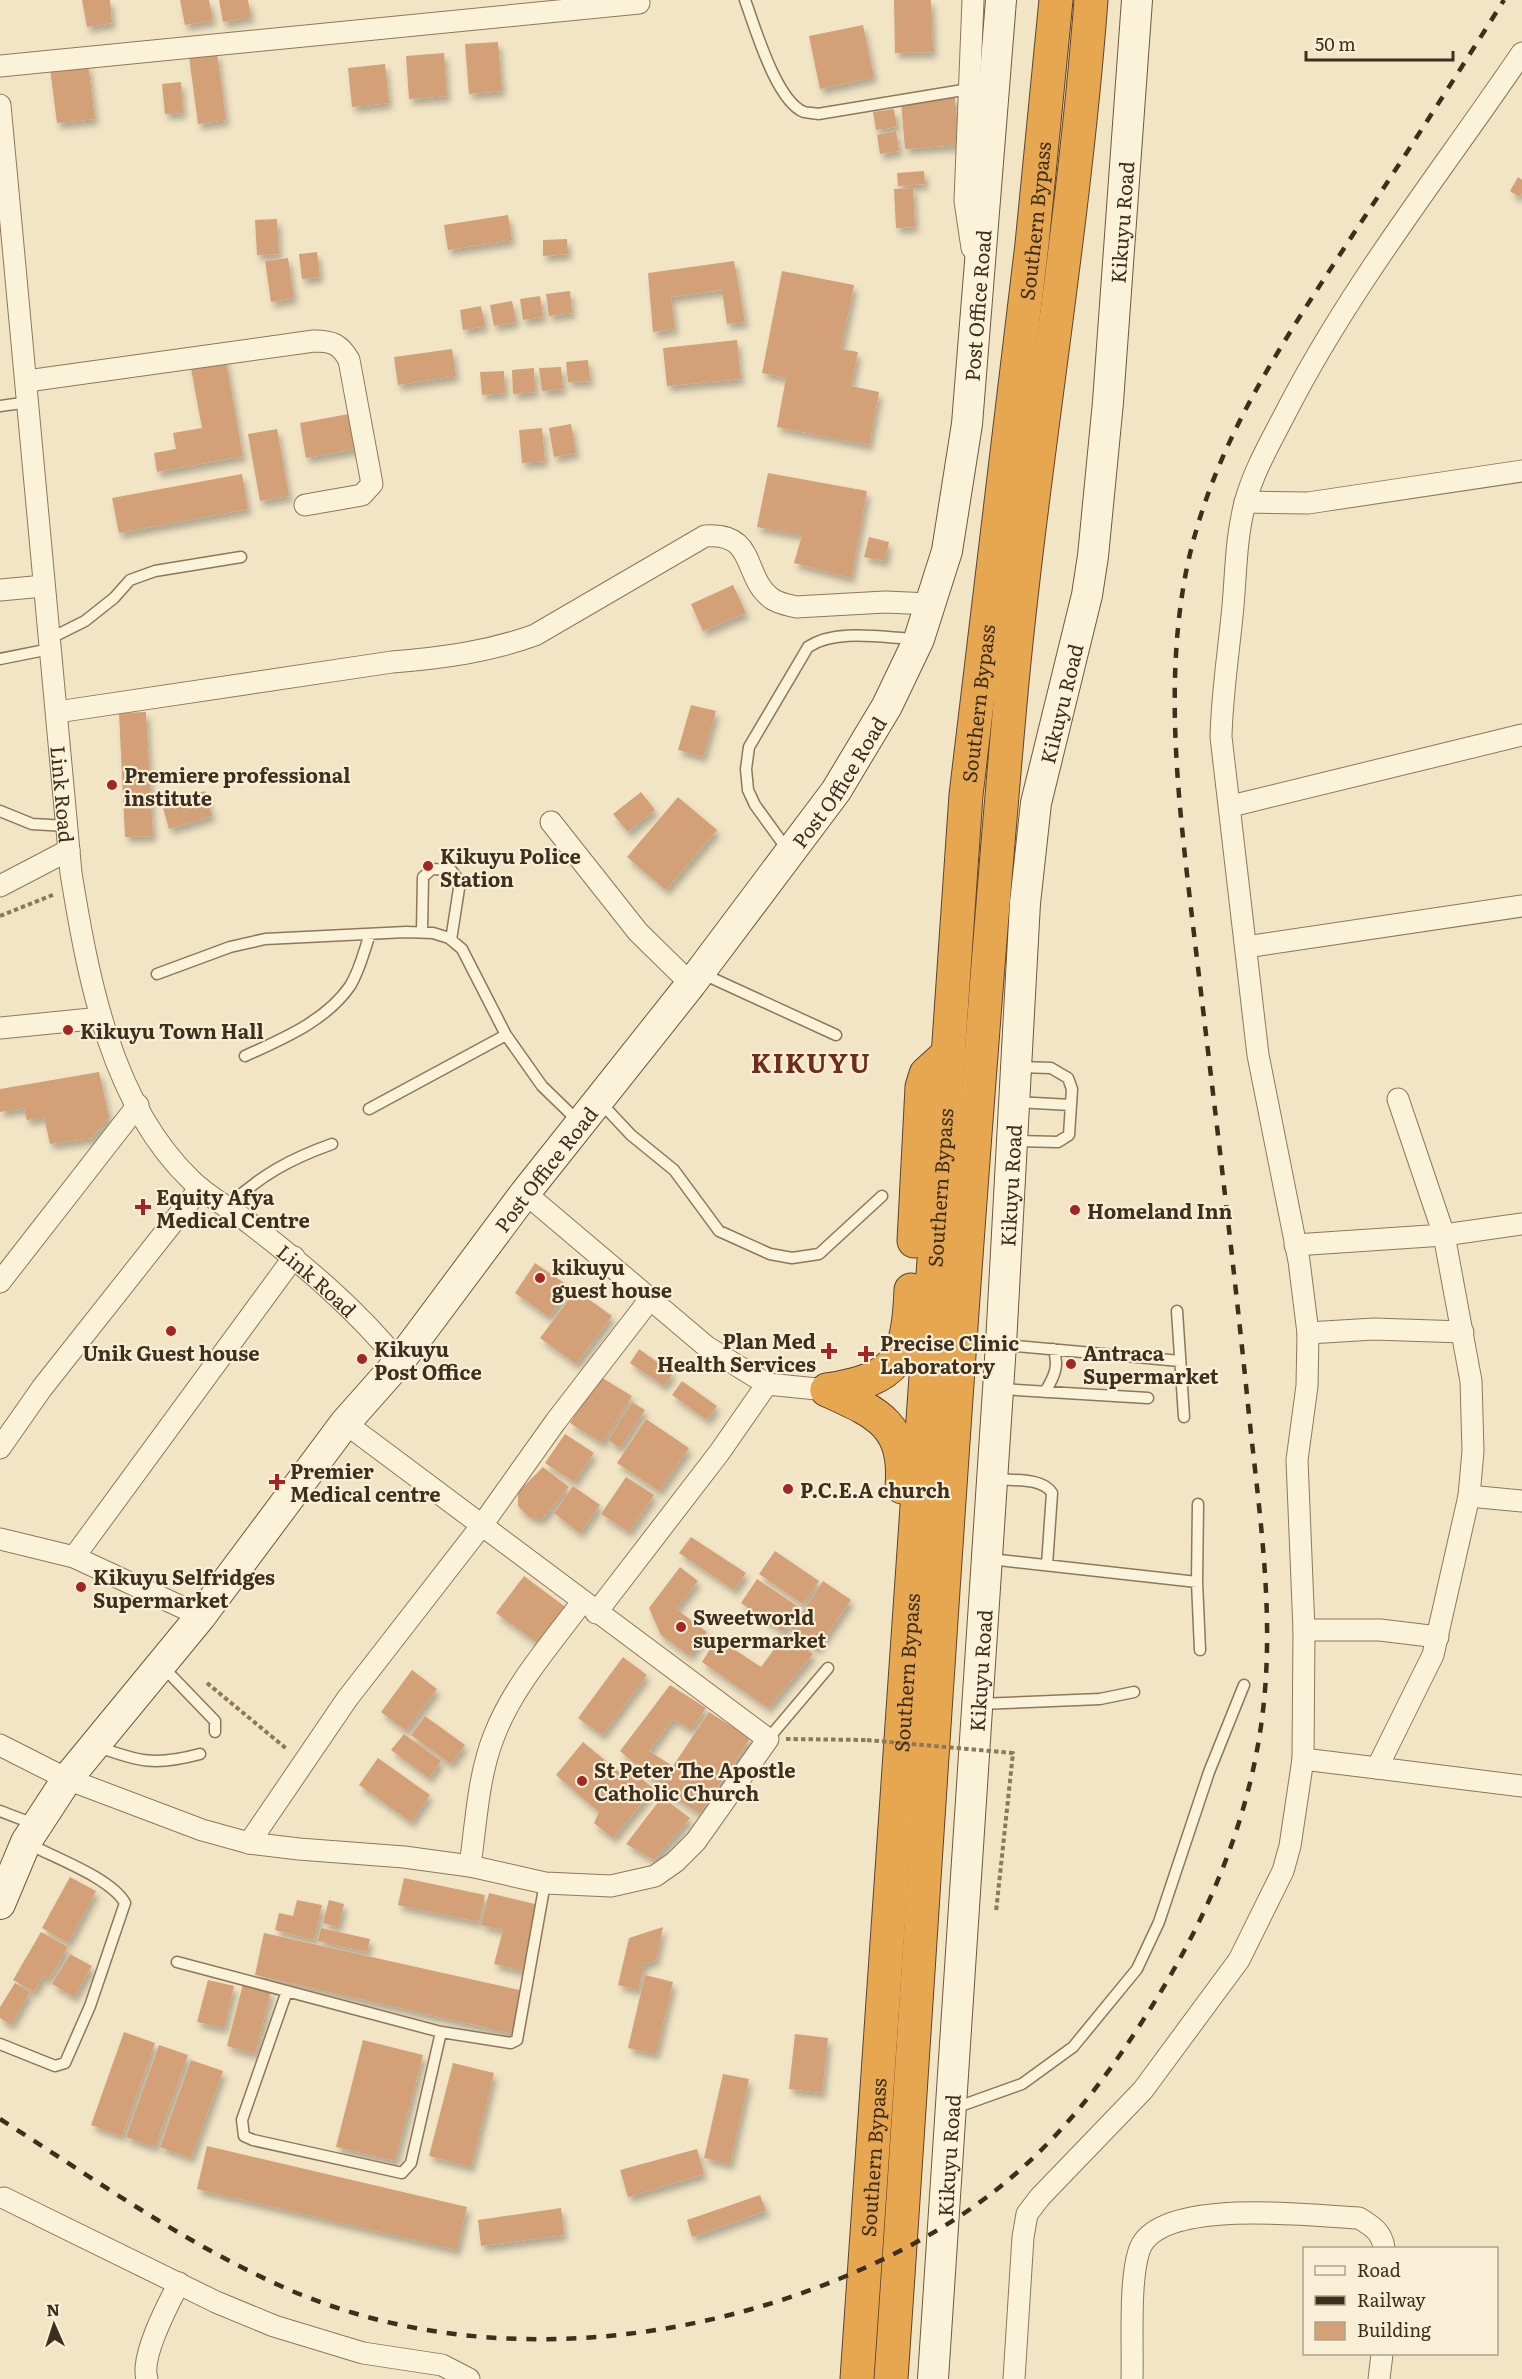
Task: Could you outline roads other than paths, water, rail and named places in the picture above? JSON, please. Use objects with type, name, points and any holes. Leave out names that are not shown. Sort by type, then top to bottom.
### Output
[{"type":"highway","name":"Southern Bypass","points":[[857,2379],[966,795],[1028,279],[1056,0]]},
{"type":"highway","name":"Southern Bypass","points":[[891,2379],[990,936],[1010,705],[1083,106],[1091,0]]},
{"type":"highway","points":[[828,1390],[871,1381],[892,1368],[899,1356],[909,1328],[922,1088],[926,1074],[950,1053]]},
{"type":"highway","points":[[828,1390],[872,1411],[886,1422],[898,1438],[903,1476],[890,1623],[892,1646],[906,1674]]},
{"type":"main road","name":"Post Office Road","points":[[0,1904],[31,1834],[67,1779],[201,1616],[345,1423],[399,1362],[525,1193],[696,978],[842,782],[887,706],[919,639],[931,604],[948,551],[958,489],[967,424],[1000,0]]},
{"type":"main road","name":"Kikuyu Road","points":[[933,2379],[1001,1344],[1021,965],[1032,834],[1036,803],[1087,595],[1098,520],[1137,0]]},
{"type":"street","points":[[973,0],[965,201],[978,290]]},
{"type":"street","points":[[0,66],[639,3]]},
{"type":"street","points":[[1014,2379],[1023,2236],[1027,2214],[1143,2090],[1239,1960],[1283,1872],[1290,1846],[1303,1759],[1304,1630],[1298,1460],[1307,1386],[1308,1333],[1295,1245],[1264,1090],[1231,806],[1224,774],[1222,698],[1237,546],[1245,502],[1260,466],[1312,362],[1407,217],[1522,53]]},
{"type":"street","name":"Link Road","points":[[0,108],[69,850],[84,952],[101,1018],[118,1069],[152,1131],[190,1179],[294,1257],[370,1329],[399,1362]]},
{"type":"street","points":[[27,381],[314,341],[331,341],[342,348],[349,360],[372,484],[362,495],[305,505]]},
{"type":"street","points":[[1245,502],[1308,502],[1522,471]]},
{"type":"street","points":[[57,712],[392,662],[438,659],[509,644],[535,635],[705,536],[732,539],[740,545],[767,594],[783,604],[796,607],[885,602],[931,604]]},
{"type":"street","points":[[0,590],[44,586]]},
{"type":"street","points":[[1231,806],[1522,735]]},
{"type":"street","points":[[551,822],[639,932],[696,978]]},
{"type":"street","points":[[0,886],[69,850]]},
{"type":"street","points":[[1246,947],[1522,906]]},
{"type":"street","points":[[0,1028],[101,1018]]},
{"type":"street","points":[[1377,1768],[1433,1654],[1469,1496],[1473,1451],[1471,1381],[1444,1235],[1398,1098]]},
{"type":"street","points":[[0,1282],[138,1105]]},
{"type":"street","points":[[0,1448],[42,1389],[200,1188]]},
{"type":"street","points":[[525,1193],[707,1347],[767,1383],[828,1390]]},
{"type":"street","points":[[1295,1245],[1444,1235],[1522,1224]]},
{"type":"street","points":[[74,1557],[294,1257]]},
{"type":"street","points":[[249,1843],[347,1699],[482,1525],[556,1421],[651,1298]]},
{"type":"street","points":[[1308,1333],[1374,1329],[1463,1332]]},
{"type":"street","points":[[470,1866],[483,1774],[493,1736],[511,1701],[719,1453],[767,1383]]},
{"type":"street","points":[[0,1745],[67,1779],[202,1830],[249,1843],[299,1850],[404,1857],[470,1866],[545,1883],[611,1886],[655,1876],[675,1862],[696,1841],[768,1739],[345,1423]]},
{"type":"street","points":[[1469,1496],[1522,1501]]},
{"type":"street","points":[[0,1539],[74,1557],[201,1616]]},
{"type":"street","points":[[1304,1630],[1380,1630],[1438,1637]]},
{"type":"street","points":[[1303,1759],[1522,1786]]},
{"type":"street","points":[[4,2198],[216,2302],[274,2326],[363,2353],[442,2365],[469,2379]]},
{"type":"street","points":[[1132,2379],[1135,2268],[1139,2249],[1146,2237],[1159,2228],[1179,2220],[1214,2213],[1359,2218],[1383,2237],[1384,2247]]},
{"type":"street","points":[[147,2379],[146,2365],[164,2312],[179,2283]]},
{"type":"street","points":[[1379,2379],[1382,2355]]},
{"type":"lane","points":[[745,0],[769,65],[785,95],[803,112],[818,114],[969,89]]},
{"type":"lane","points":[[0,406],[29,402]]},
{"type":"lane","points":[[0,659],[50,644],[114,598],[130,580],[155,571],[241,557]]},
{"type":"lane","points":[[790,854],[755,805],[748,790],[746,769],[749,747],[796,667],[808,648],[819,640],[834,637],[919,639]]},
{"type":"lane","points":[[0,812],[32,824],[67,826]]},
{"type":"lane","points":[[422,932],[423,877],[432,869],[452,870],[460,882],[451,940]]},
{"type":"lane","points":[[157,974],[230,947],[265,939],[433,933],[451,940],[462,949],[506,1035],[543,1086],[631,1136],[674,1170],[719,1231],[770,1254],[792,1258],[819,1254],[882,1196]]},
{"type":"lane","points":[[245,1056],[292,1034],[326,1010],[349,987],[361,963],[369,934]]},
{"type":"lane","points":[[696,978],[836,1035]]},
{"type":"lane","points":[[369,1109],[506,1035]]},
{"type":"lane","points":[[1012,1141],[1065,1140],[1069,1135],[1072,1089],[1064,1074],[1051,1068],[1016,1068]]},
{"type":"lane","points":[[1014,1102],[1071,1104]]},
{"type":"lane","points":[[228,1206],[253,1183],[294,1157],[332,1144]]},
{"type":"lane","points":[[1177,1311],[1184,1417]]},
{"type":"lane","points":[[1001,1344],[1180,1360]]},
{"type":"lane","points":[[1045,1392],[1053,1380],[1057,1366],[1053,1349]]},
{"type":"lane","points":[[997,1388],[1148,1398]]},
{"type":"lane","points":[[992,1479],[1040,1483],[1047,1486],[1052,1493],[1047,1565]]},
{"type":"lane","points":[[1198,1504],[1197,1582],[1200,1650]]},
{"type":"lane","points":[[987,1559],[1197,1582]]},
{"type":"lane","points":[[161,1665],[215,1721],[215,1732]]},
{"type":"lane","points":[[768,1739],[785,1723],[828,1668]]},
{"type":"lane","points":[[952,2109],[1022,2084],[1073,2047],[1137,1969],[1159,1922],[1209,1772],[1244,1685]]},
{"type":"lane","points":[[976,1705],[1100,1698],[1134,1692]]},
{"type":"lane","points":[[95,1746],[148,1762],[171,1762],[200,1754]]},
{"type":"lane","points":[[0,1810],[31,1834],[120,1894],[125,1903],[90,2006],[65,2063],[55,2066],[0,2044]]},
{"type":"lane","points":[[177,1962],[441,2032],[500,2043],[517,2040],[545,1883]]},
{"type":"lane","points":[[287,1991],[242,2120],[244,2136],[253,2140],[402,2173],[411,2163],[441,2032]]},
{"type":"railway","points":[[0,2119],[174,2230],[283,2287],[350,2312],[419,2329],[490,2337],[561,2339],[633,2333],[703,2321],[772,2303],[839,2279],[888,2257],[932,2233],[1010,2179],[1044,2147],[1108,2072],[1181,1957],[1216,1884],[1244,1807],[1254,1767],[1265,1687],[1267,1609],[1262,1532],[1179,798],[1176,753],[1176,662],[1179,617],[1186,572],[1213,480],[1254,395],[1302,313],[1504,0]]},
{"type":"place","name":"Premiere professional institute","points":[[112,785]]},
{"type":"place","name":"Kikuyu Police Station","points":[[428,866]]},
{"type":"place","name":"Kikuyu Town Hall","points":[[68,1030]]},
{"type":"place","name":"Equity Afya Medical Centre","points":[[143,1207]]},
{"type":"place","name":"Homeland Inn","points":[[1075,1210]]},
{"type":"place","name":"kikuyu guest house","points":[[540,1278]]},
{"type":"place","name":"Unik Guest house","points":[[171,1331]]},
{"type":"place","name":"Plan Med Health Services","points":[[829,1351]]},
{"type":"place","name":"Precise Clinic Laboratory","points":[[866,1354]]},
{"type":"place","name":"Kikuyu Post Office","points":[[362,1359]]},
{"type":"place","name":"Antraca Supermarket","points":[[1071,1364]]},
{"type":"place","name":"Premier Medical centre","points":[[277,1482]]},
{"type":"place","name":"P.C.E.A church","points":[[788,1489]]},
{"type":"place","name":"Kikuyu Selfridges Supermarket","points":[[81,1587]]},
{"type":"place","name":"Sweetworld supermarket","points":[[681,1627]]},
{"type":"place","name":"St Peter The Apostle Catholic Church","points":[[582,1781]]},
{"type":"district","name":"KIKUYU","points":[[811,1061]]}]
